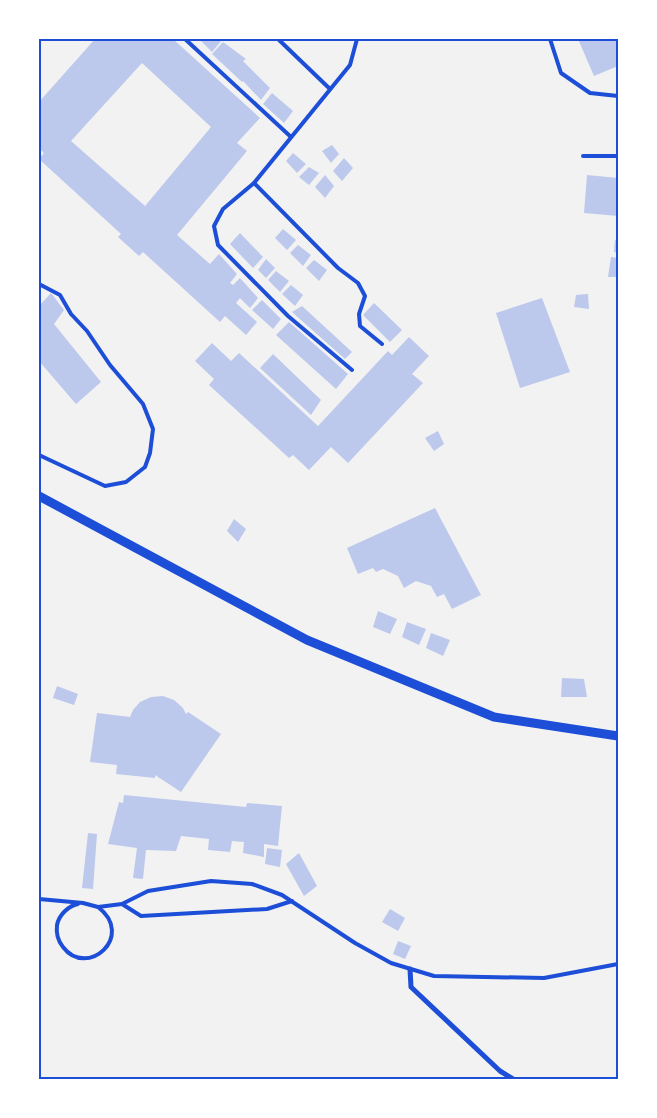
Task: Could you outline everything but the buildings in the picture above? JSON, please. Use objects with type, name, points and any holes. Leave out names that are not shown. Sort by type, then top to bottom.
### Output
[{"type":"street","points":[[39,496],[316,644],[494,717],[618,736]]},
{"type":"street","points":[[410,969],[411,987],[500,1071],[513,1079]]},
{"type":"lane","points":[[185,39],[291,137]]},
{"type":"lane","points":[[278,39],[330,89]]},
{"type":"lane","points":[[352,370],[288,316],[218,246],[214,226],[223,209],[254,183],[350,65],[357,39]]},
{"type":"lane","points":[[550,39],[561,72],[590,93],[618,96]]},
{"type":"lane","points":[[583,156],[618,156]]},
{"type":"lane","points":[[254,183],[338,268],[358,282],[365,296],[358,314],[360,326],[382,344]]},
{"type":"lane","points":[[39,284],[60,295],[71,314],[88,331],[110,365],[142,404],[153,429],[150,453],[145,467],[126,482],[105,486],[39,455]]},
{"type":"lane","points":[[98,907],[122,904],[148,891],[211,881],[252,884],[282,895],[391,963],[434,976],[544,978],[618,964]]},
{"type":"lane","points":[[39,899],[83,903],[98,907],[110,919],[112,936],[109,944],[96,956],[78,958],[64,948],[59,941],[57,933],[61,916],[67,909],[83,903]]},
{"type":"lane","points":[[122,904],[141,916],[267,909],[292,902]]}]
